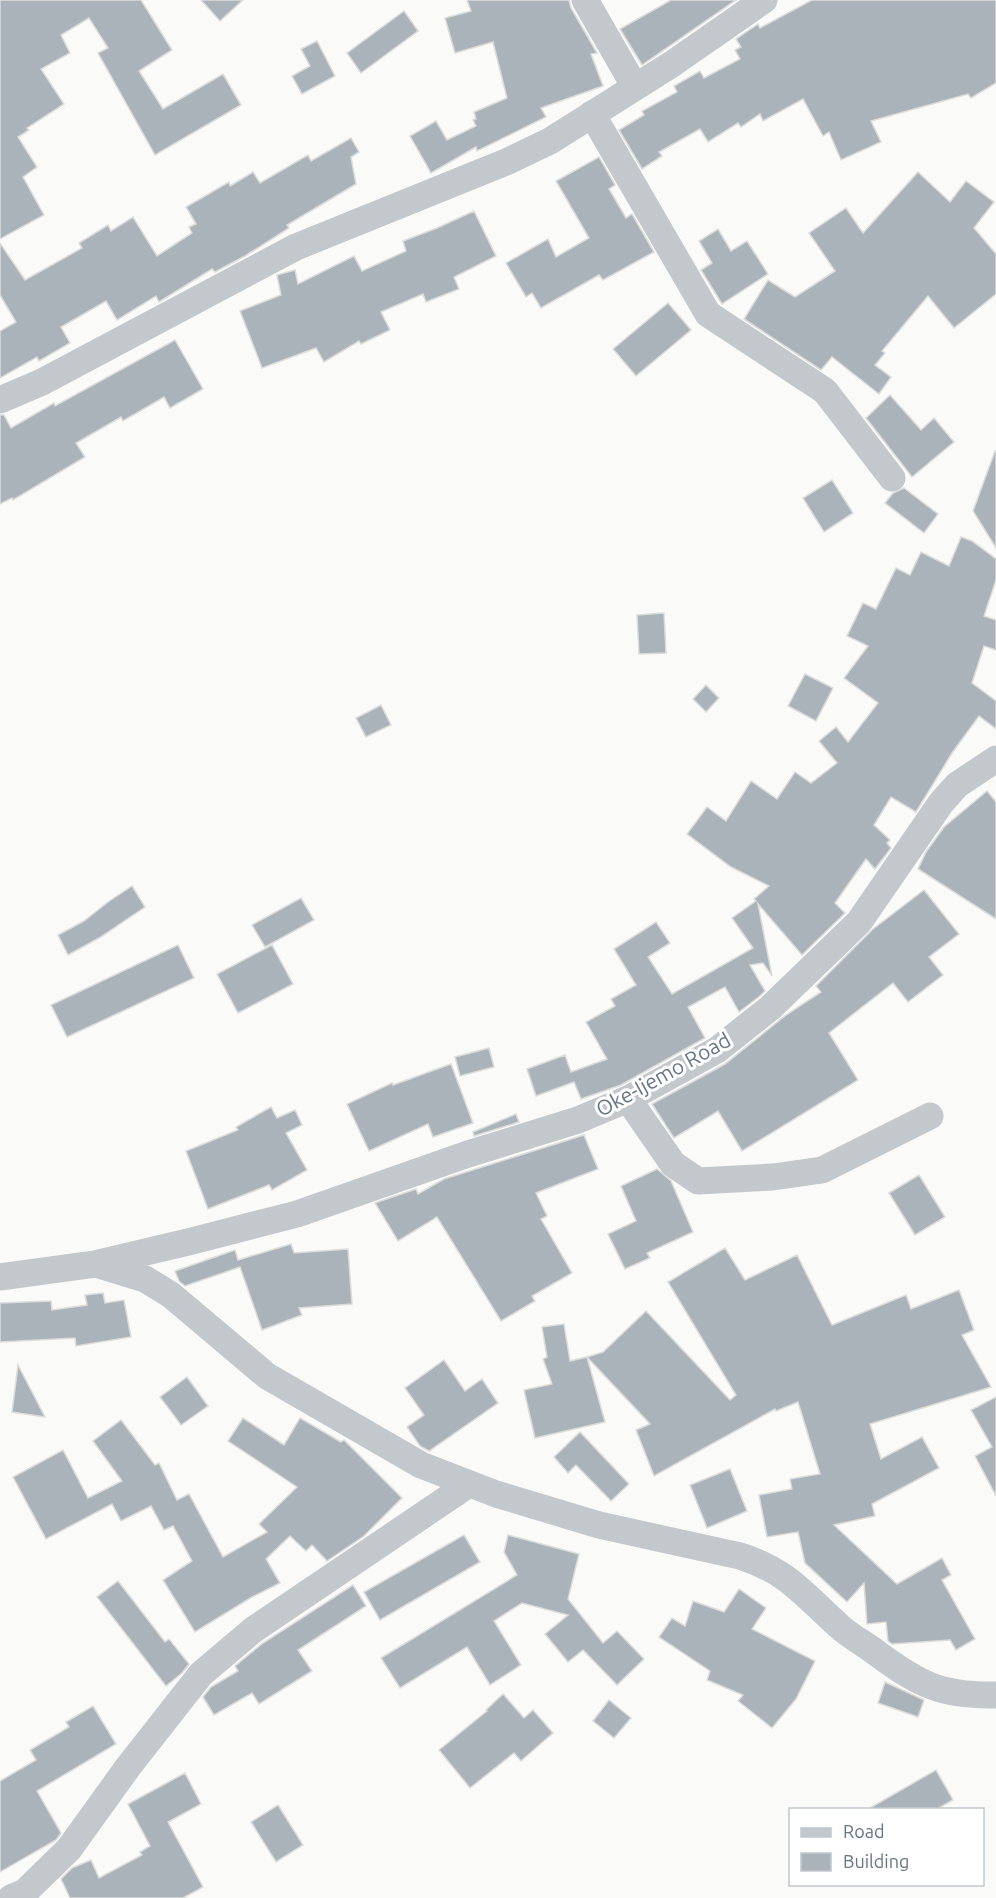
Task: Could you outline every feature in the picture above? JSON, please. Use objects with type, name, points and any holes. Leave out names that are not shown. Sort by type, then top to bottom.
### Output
[{"type":"street","points":[[585,0],[635,87]]},
{"type":"street","points":[[0,400],[42,382],[296,247],[506,162],[550,141],[672,64],[764,0]]},
{"type":"street","points":[[592,114],[708,314],[825,391],[892,478]]},
{"type":"street","name":"Oke-Ijemo Road","points":[[0,1277],[95,1264],[297,1214],[468,1154],[578,1120],[628,1099],[717,1050],[770,1008],[859,922],[946,797],[957,785],[996,759]]},
{"type":"street","points":[[628,1099],[673,1164],[698,1180],[773,1177],[822,1170],[930,1116]]},
{"type":"street","points":[[95,1264],[145,1279],[171,1294],[267,1376],[421,1465],[496,1494],[599,1525],[763,1563],[788,1578],[842,1629],[908,1677],[936,1689],[972,1695],[996,1695]]},
{"type":"street","points":[[11,1898],[25,1892],[69,1849],[128,1767],[201,1674],[253,1630],[470,1484]]},
{"type":"building","points":[[0,0],[141,0],[172,50],[139,71],[163,109],[223,74],[241,105],[155,155],[98,53],[108,48],[89,18],[61,35],[70,53],[41,69],[64,104],[27,128],[29,130],[18,137],[37,167],[23,177],[44,215],[0,239]]},
{"type":"building","points":[[201,0],[243,0],[220,21]]},
{"type":"building","points":[[467,0],[569,0],[571,8],[597,53],[591,54],[603,86],[541,108],[546,117],[477,151],[476,147],[431,173],[410,136],[436,121],[447,140],[476,126],[473,120],[476,119],[474,112],[507,98],[493,42],[455,53],[445,18],[471,11]]},
{"type":"building","points":[[671,0],[736,0],[642,65],[620,29]]},
{"type":"building","points":[[812,0],[996,0],[996,83],[971,98],[968,94],[871,121],[881,142],[841,160],[829,132],[823,136],[803,99],[763,121],[760,114],[741,127],[738,123],[708,142],[700,129],[659,152],[662,156],[642,169],[619,130],[644,115],[642,111],[677,92],[674,86],[700,71],[704,78],[740,59],[735,50],[741,47],[736,39],[758,24],[760,28]]},
{"type":"building","points":[[404,11],[418,31],[361,73],[347,53]]},
{"type":"building","points":[[317,41],[335,76],[302,94],[292,76],[310,66],[301,49]]},
{"type":"building","points":[[351,138],[359,152],[351,157],[356,184],[287,225],[289,228],[245,256],[215,272],[212,269],[159,302],[156,296],[117,320],[106,301],[61,327],[70,343],[39,361],[37,357],[0,378],[0,331],[16,322],[0,295],[0,243],[25,280],[82,248],[79,243],[108,225],[111,231],[133,217],[157,256],[192,233],[189,227],[196,224],[186,207],[229,182],[230,186],[253,172],[260,183],[308,155],[311,161]]},
{"type":"building","points":[[599,157],[615,185],[609,189],[626,218],[632,214],[654,252],[603,280],[599,275],[541,308],[532,293],[526,297],[506,263],[548,239],[556,257],[589,238],[556,181]]},
{"type":"building","points":[[918,172],[950,202],[966,181],[994,202],[974,228],[996,254],[996,294],[954,328],[928,296],[882,351],[885,353],[875,365],[891,377],[879,394],[832,357],[821,370],[744,319],[768,280],[795,297],[835,271],[809,233],[846,208],[863,233]]},
{"type":"building","points":[[474,211],[496,256],[454,277],[459,289],[426,302],[423,294],[381,312],[390,330],[361,344],[359,341],[324,362],[316,348],[262,368],[240,311],[281,295],[277,275],[295,270],[298,284],[354,256],[362,271],[406,251],[403,241]]},
{"type":"building","points":[[718,229],[731,251],[747,241],[768,274],[722,304],[701,270],[712,263],[699,241]]},
{"type":"building","points":[[668,303],[691,330],[636,376],[613,349]]},
{"type":"building","points":[[175,340],[203,389],[170,408],[164,397],[123,421],[121,417],[76,443],[85,457],[13,500],[12,498],[0,504],[0,415],[4,415],[11,428]]},
{"type":"building","points":[[890,395],[921,430],[934,418],[954,442],[912,477],[866,418]]},
{"type":"building","points":[[996,451],[996,548],[973,511]]},
{"type":"building","points":[[832,480],[853,513],[824,532],[803,498]]},
{"type":"building","points":[[904,488],[938,514],[924,533],[885,503],[893,493]]},
{"type":"building","points":[[961,537],[972,541],[996,559],[996,580],[984,616],[996,620],[996,650],[984,646],[972,683],[996,701],[996,729],[979,716],[952,753],[916,812],[891,797],[874,825],[890,840],[887,843],[891,848],[875,869],[866,859],[835,903],[845,913],[802,955],[758,904],[772,976],[763,963],[750,965],[765,991],[760,996],[739,1012],[725,987],[688,1007],[705,1038],[621,1085],[581,1099],[574,1082],[536,1096],[527,1069],[565,1055],[571,1072],[607,1059],[586,1022],[615,1006],[611,999],[636,985],[614,949],[656,922],[670,943],[648,957],[672,994],[753,948],[732,918],[756,901],[754,899],[769,886],[731,867],[687,834],[707,807],[726,821],[751,781],[777,799],[795,772],[811,783],[837,763],[819,741],[836,727],[848,742],[878,703],[844,678],[868,646],[847,636],[863,603],[876,609],[896,568],[910,575],[921,552],[949,566]]},
{"type":"building","points":[[664,613],[666,653],[639,654],[637,615]]},
{"type":"building","points":[[805,674],[833,688],[816,721],[788,706]]},
{"type":"building","points":[[706,685],[719,698],[706,712],[693,699]]},
{"type":"building","points":[[381,705],[391,725],[366,737],[356,718]]},
{"type":"building","points":[[987,791],[996,802],[996,919],[918,869],[926,852],[944,827]]},
{"type":"building","points":[[132,886],[145,907],[99,938],[68,955],[58,935],[84,921]]},
{"type":"building","points":[[924,890],[959,934],[929,957],[943,975],[908,1002],[893,983],[829,1033],[858,1080],[742,1151],[718,1111],[674,1138],[652,1104],[725,1064],[786,1015],[821,992],[816,986],[873,929]]},
{"type":"building","points":[[301,898],[314,920],[265,947],[252,925]]},
{"type":"building","points":[[178,945],[194,978],[67,1037],[51,1005]]},
{"type":"building","points":[[272,945],[293,984],[238,1013],[217,974]]},
{"type":"building","points":[[489,1048],[494,1067],[460,1076],[455,1057]]},
{"type":"building","points":[[451,1064],[473,1123],[433,1137],[428,1124],[369,1151],[347,1104],[392,1083],[393,1085]]},
{"type":"building","points":[[271,1107],[277,1118],[295,1110],[302,1125],[286,1133],[307,1170],[272,1190],[269,1185],[208,1209],[186,1151],[238,1130],[236,1127]]},
{"type":"building","points":[[516,1114],[519,1122],[474,1136],[473,1132]]},
{"type":"building","points":[[584,1135],[598,1169],[536,1193],[547,1216],[541,1219],[572,1273],[532,1296],[535,1301],[501,1321],[437,1217],[398,1241],[375,1203],[416,1189],[418,1194],[444,1179]]},
{"type":"building","points":[[657,1169],[671,1181],[693,1232],[647,1253],[650,1258],[625,1269],[608,1234],[636,1221],[621,1186]]},
{"type":"building","points":[[919,1175],[945,1217],[915,1235],[889,1193]]},
{"type":"building","points":[[291,1244],[294,1253],[348,1249],[352,1304],[299,1308],[302,1315],[262,1330],[240,1267],[185,1286],[179,1281],[175,1271],[235,1250],[238,1260]]},
{"type":"building","points":[[725,1248],[745,1280],[797,1255],[832,1325],[906,1295],[911,1309],[959,1290],[974,1330],[962,1335],[991,1387],[870,1424],[881,1459],[922,1437],[939,1468],[872,1504],[875,1516],[834,1525],[897,1584],[942,1558],[951,1575],[942,1580],[975,1639],[956,1650],[950,1640],[892,1644],[888,1641],[886,1622],[867,1624],[864,1583],[847,1602],[805,1563],[798,1532],[767,1537],[759,1495],[792,1489],[790,1479],[820,1474],[798,1402],[776,1411],[775,1409],[654,1476],[636,1430],[650,1424],[587,1357],[603,1352],[646,1311],[730,1400],[736,1395],[668,1282]]},
{"type":"building","points":[[103,1293],[105,1303],[124,1300],[131,1337],[76,1346],[75,1338],[0,1342],[0,1303],[51,1301],[52,1310],[87,1305],[85,1295]]},
{"type":"building","points":[[564,1324],[570,1361],[587,1357],[605,1422],[535,1438],[524,1390],[552,1384],[543,1359],[547,1357],[542,1327]]},
{"type":"building","points":[[444,1360],[465,1391],[482,1379],[498,1403],[429,1451],[420,1446],[407,1427],[424,1415],[405,1388]]},
{"type":"building","points":[[18,1365],[45,1417],[12,1412]]},
{"type":"building","points":[[187,1377],[208,1406],[181,1425],[160,1397]]},
{"type":"building","points":[[996,1397],[996,1496],[975,1456],[992,1447],[971,1410]]},
{"type":"building","points":[[243,1418],[284,1445],[300,1418],[341,1442],[344,1440],[402,1498],[364,1536],[327,1561],[312,1545],[306,1551],[290,1536],[266,1559],[280,1583],[252,1597],[195,1632],[163,1580],[192,1561],[173,1526],[164,1530],[151,1506],[121,1521],[112,1504],[46,1539],[13,1477],[63,1450],[88,1498],[122,1481],[93,1441],[121,1420],[155,1465],[159,1463],[177,1500],[189,1494],[223,1557],[267,1532],[259,1524],[297,1487],[228,1441]]},
{"type":"building","points":[[580,1432],[629,1484],[611,1501],[576,1465],[568,1473],[554,1457]]},
{"type":"building","points":[[730,1469],[747,1511],[707,1528],[690,1485]]},
{"type":"building","points":[[464,1535],[480,1562],[380,1620],[364,1592]]},
{"type":"building","points":[[508,1535],[579,1554],[568,1599],[603,1643],[617,1631],[644,1659],[617,1685],[583,1650],[568,1662],[545,1634],[568,1615],[522,1603],[494,1621],[521,1665],[490,1685],[467,1647],[400,1688],[381,1658],[517,1575],[504,1552]]},
{"type":"building","points":[[118,1581],[165,1642],[169,1639],[189,1664],[166,1686],[97,1597]]},
{"type":"building","points":[[353,1585],[366,1606],[298,1650],[312,1671],[259,1704],[252,1693],[214,1715],[203,1697],[211,1687],[238,1671],[235,1666],[263,1643]]},
{"type":"building","points":[[739,1589],[766,1608],[752,1629],[815,1661],[796,1699],[772,1728],[738,1701],[743,1695],[707,1680],[710,1671],[659,1637],[672,1618],[685,1626],[693,1601],[724,1612]]},
{"type":"building","points":[[885,1682],[924,1700],[918,1717],[878,1703]]},
{"type":"building","points":[[503,1694],[524,1718],[533,1710],[553,1733],[521,1761],[514,1753],[470,1788],[439,1750],[487,1711]]},
{"type":"building","points":[[609,1700],[631,1718],[614,1738],[593,1721]]},
{"type":"building","points":[[93,1706],[116,1744],[37,1791],[61,1833],[56,1840],[0,1872],[0,1781],[36,1760],[30,1750],[69,1727],[66,1722]]},
{"type":"building","points":[[936,1770],[953,1800],[939,1808],[870,1808]]},
{"type":"building","points":[[185,1773],[201,1804],[168,1822],[203,1887],[183,1898],[70,1898],[61,1879],[72,1868],[91,1860],[99,1878],[142,1855],[140,1852],[150,1846],[128,1804]]},
{"type":"building","points":[[278,1805],[303,1845],[276,1862],[251,1822]]}]
